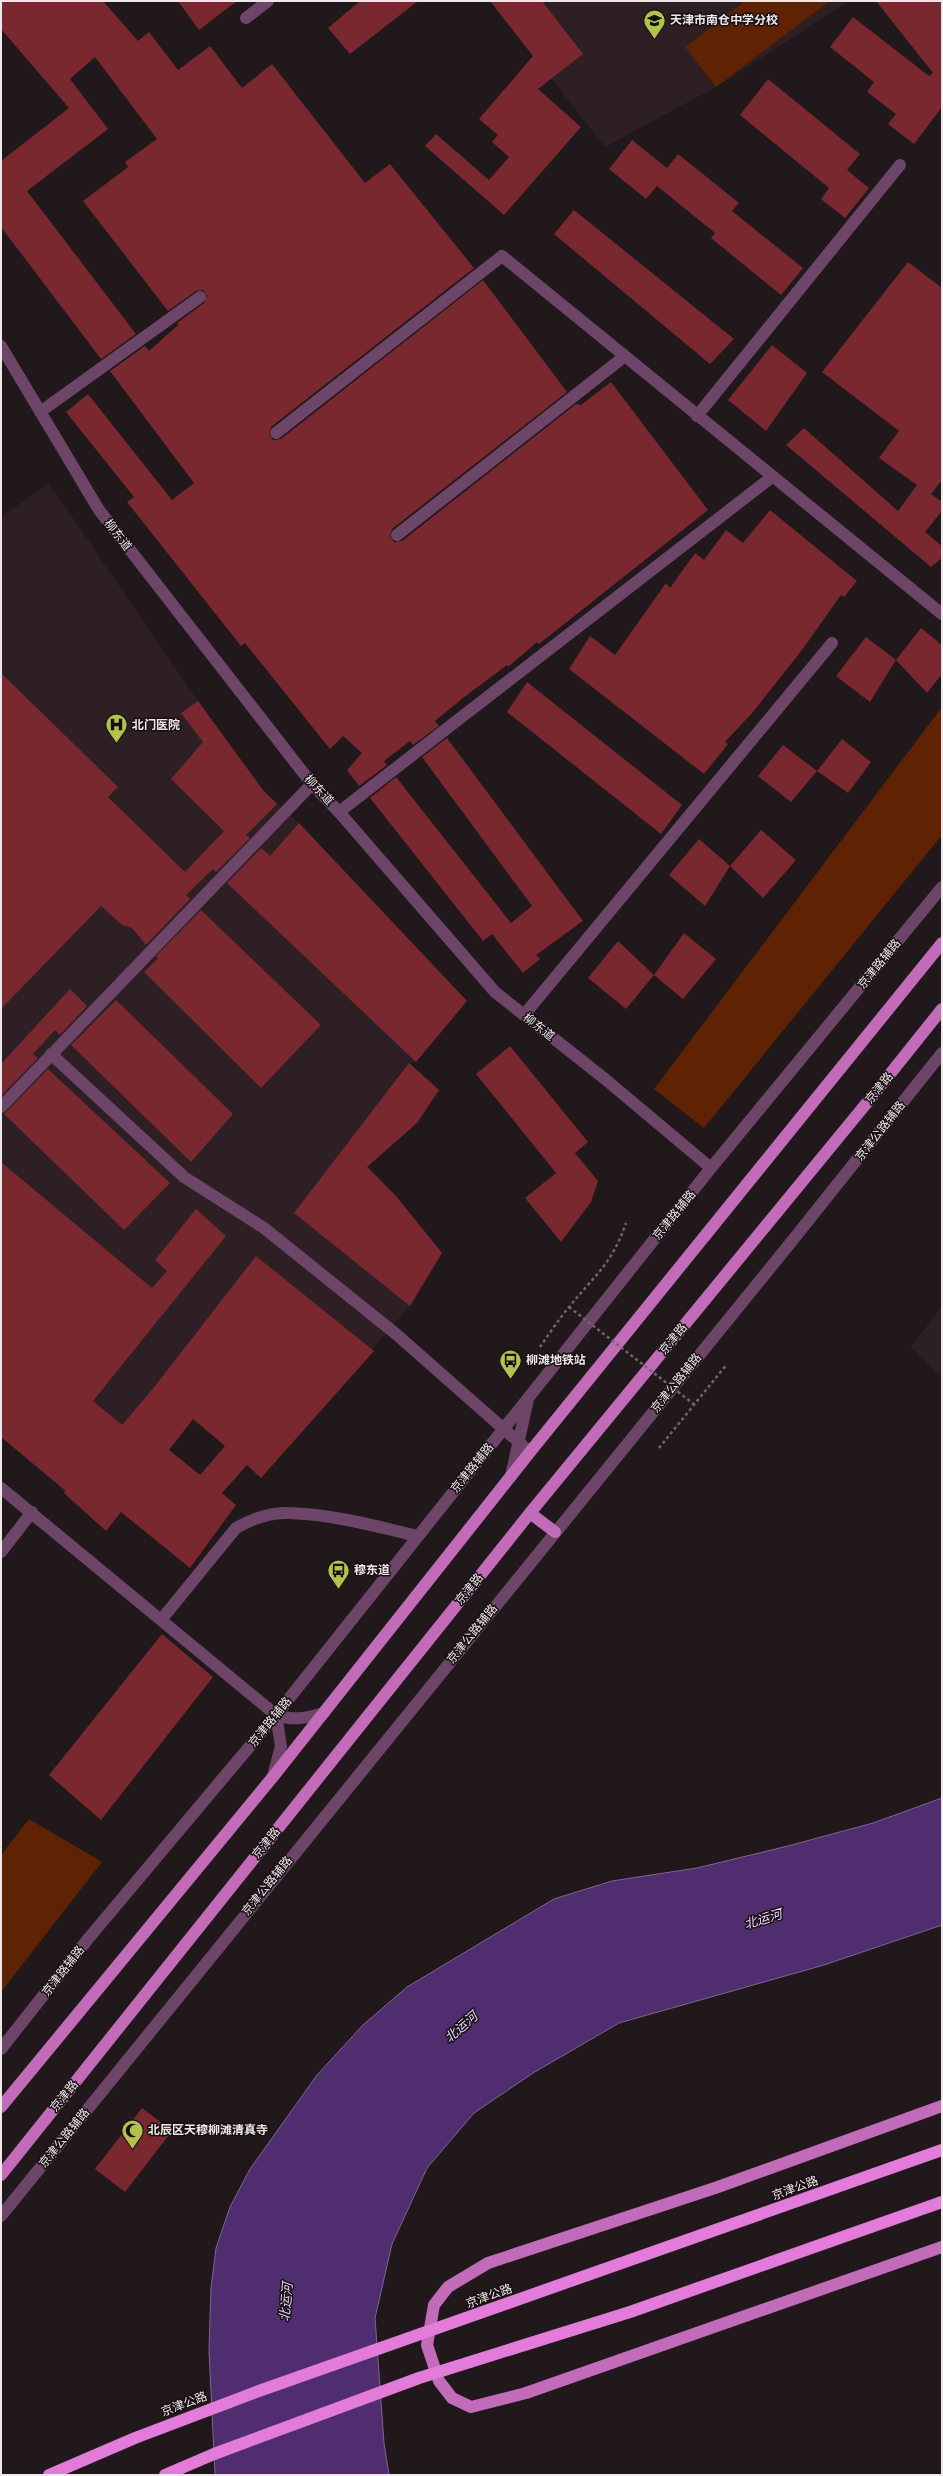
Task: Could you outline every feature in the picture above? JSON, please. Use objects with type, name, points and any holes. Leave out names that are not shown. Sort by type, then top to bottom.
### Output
[{"type":"highway","name":"京津公路","points":[[49,2475],[135,2438],[256,2392],[942,2150]]},
{"type":"highway","points":[[165,2475],[214,2454],[419,2378],[630,2312],[942,2202]]},
{"type":"main road","points":[[1,2107],[272,1778],[530,1452],[942,943]]},
{"type":"main road","name":"京津路","points":[[1,2175],[530,1513],[870,1099],[942,1008]]},
{"type":"main road","points":[[530,1513],[555,1532]]},
{"type":"main road","points":[[942,2106],[715,2188],[488,2263],[448,2287],[434,2305],[427,2345],[439,2382],[452,2398],[471,2407],[526,2393],[942,2246]]},
{"type":"street","points":[[246,18],[268,1]]},
{"type":"street","points":[[697,416],[900,165]]},
{"type":"street","points":[[276,433],[502,256],[942,614]]},
{"type":"street","points":[[40,412],[200,297]]},
{"type":"street","name":"柳东道","points":[[1,346],[99,510],[312,784],[339,812],[495,992],[605,1079],[711,1168]]},
{"type":"street","points":[[397,535],[625,356]]},
{"type":"street","points":[[339,812],[772,477]]},
{"type":"street","points":[[524,1015],[832,642]]},
{"type":"street","points":[[1,1107],[50,1054],[312,784]]},
{"type":"street","name":"京津路辅路","points":[[1,2049],[88,1939],[276,1715],[528,1396],[711,1168],[942,887]]},
{"type":"street","name":"京津公路辅路","points":[[1,2216],[792,1241],[942,1053]]},
{"type":"street","points":[[50,1054],[184,1177],[264,1228],[396,1334],[504,1427],[530,1452]]},
{"type":"street","points":[[511,1476],[528,1396]]},
{"type":"street","points":[[1,1488],[32,1512],[276,1715],[291,1719],[304,1719],[324,1713]]},
{"type":"street","points":[[1,1552],[32,1512]]},
{"type":"street","points":[[161,1620],[236,1528],[253,1518],[287,1512],[368,1524],[417,1536]]},
{"type":"street","points":[[272,1778],[281,1746],[276,1715]]},
{"type":"path","points":[[540,1347],[569,1307],[608,1263],[618,1244],[626,1223]]},
{"type":"path","points":[[569,1307],[695,1405]]},
{"type":"path","points":[[659,1448],[727,1364]]},
{"type":"shaded area","name":"天津市南仓中学分校","points":[[490,1],[849,1],[716,87],[605,147]]},
{"type":"shaded area","points":[[745,1],[830,1],[716,87],[685,47]]},
{"type":"shaded area","points":[[49,483],[198,701],[263,790],[299,823],[467,1001],[416,1062],[409,1063],[439,1090],[417,1123],[368,1166],[396,1196],[442,1253],[410,1306],[261,1478],[194,1418],[106,1531],[64,1493],[58,1485],[1,1437],[1,517]]},
{"type":"shaded area","points":[[942,707],[942,835],[704,1128],[654,1089]]},
{"type":"shaded area","points":[[942,1306],[942,1379],[911,1347]]},
{"type":"shaded area","points":[[29,1819],[102,1862],[1,1992],[1,1855]]},
{"type":"water","name":"北运河","points":[[942,1798],[942,1925],[824,1965],[619,2023],[533,2073],[474,2113],[427,2168],[392,2244],[375,2318],[384,2443],[389,2475],[215,2475],[209,2350],[211,2288],[216,2248],[230,2207],[250,2169],[317,2075],[363,2025],[407,1987],[554,1899],[612,1881],[697,1868],[788,1846],[873,1823]]},
{"type":"building","points":[[1,1],[103,1],[138,41],[149,32],[178,70],[210,46],[242,88],[272,64],[365,183],[390,164],[474,268],[271,427],[269,434],[273,440],[281,439],[483,280],[567,392],[392,529],[390,536],[394,542],[402,541],[576,404],[581,405],[611,382],[708,510],[539,644],[537,642],[508,667],[507,665],[463,698],[435,721],[439,726],[413,745],[410,741],[384,761],[387,765],[359,786],[347,770],[362,753],[343,736],[330,749],[245,643],[241,646],[127,502],[134,497],[66,412],[88,394],[172,500],[194,483],[110,371],[145,346],[149,351],[178,325],[177,323],[204,303],[207,296],[203,290],[196,291],[168,311],[83,201],[128,167],[125,162],[157,139],[95,57],[70,79],[108,129],[27,191],[136,334],[101,359],[1,227],[1,161],[69,108],[1,29]]},
{"type":"building","points":[[178,1],[237,1],[199,30]]},
{"type":"building","points":[[360,1],[418,1],[350,54],[328,28]]},
{"type":"building","points":[[490,1],[542,1],[583,54],[538,89],[581,127],[504,215],[425,146],[436,134],[489,180],[509,157],[492,142],[498,135],[479,119],[533,56]]},
{"type":"building","points":[[876,1],[942,1],[942,107],[914,144],[888,124],[896,114],[867,92],[874,82],[830,47],[853,17],[929,76],[933,73]]},
{"type":"building","points":[[768,79],[860,154],[847,170],[869,188],[845,218],[821,199],[829,188],[740,115]]},
{"type":"building","points":[[632,140],[667,168],[678,154],[739,203],[732,211],[803,268],[781,295],[711,238],[715,233],[657,186],[646,199],[609,169]]},
{"type":"building","points":[[574,210],[734,339],[710,364],[554,234]]},
{"type":"building","points":[[908,262],[942,288],[942,480],[931,494],[942,502],[942,511],[925,532],[942,546],[942,558],[931,567],[786,445],[804,428],[898,511],[917,485],[879,458],[899,431],[822,372]]},
{"type":"building","points":[[772,345],[807,373],[766,431],[728,400]]},
{"type":"building","points":[[770,510],[857,581],[844,597],[841,595],[802,650],[753,712],[725,742],[728,744],[704,774],[569,669],[590,636],[615,655],[666,583],[670,588],[695,553],[704,560],[726,530],[743,543]]},
{"type":"building","points":[[921,628],[942,645],[942,674],[927,693],[896,660]]},
{"type":"building","points":[[866,637],[896,660],[870,702],[836,676]]},
{"type":"building","points":[[1,673],[118,787],[108,797],[185,872],[224,831],[171,779],[203,742],[181,713],[198,701],[263,790],[277,804],[246,835],[250,838],[216,872],[213,869],[186,895],[190,899],[146,945],[132,928],[122,925],[101,906],[1,1009]]},
{"type":"building","points":[[527,682],[682,805],[661,834],[507,712]]},
{"type":"building","points":[[447,738],[583,921],[536,955],[540,959],[523,973],[492,934],[483,941],[370,798],[396,777],[511,923],[532,906],[422,757]]},
{"type":"building","points":[[842,739],[871,762],[848,793],[817,771]]},
{"type":"building","points":[[783,745],[817,771],[791,802],[758,776]]},
{"type":"building","points":[[299,823],[467,1001],[416,1062],[227,883],[261,848],[270,856]]},
{"type":"building","points":[[761,830],[796,860],[763,898],[730,866]]},
{"type":"building","points":[[699,839],[730,866],[705,906],[669,875]]},
{"type":"building","points":[[201,910],[321,1025],[261,1088],[144,972],[158,958],[156,956]]},
{"type":"building","points":[[684,933],[716,959],[683,999],[654,975]]},
{"type":"building","points":[[618,941],[654,975],[626,1009],[588,978]]},
{"type":"building","points":[[70,989],[87,1006],[60,1035],[55,1030],[33,1054],[38,1058],[1,1096],[1,1064]]},
{"type":"building","points":[[116,1000],[233,1114],[191,1162],[71,1045]]},
{"type":"building","points":[[510,1046],[588,1142],[575,1153],[598,1181],[591,1202],[561,1242],[525,1198],[556,1173],[476,1074]]},
{"type":"building","points":[[409,1063],[439,1090],[417,1123],[367,1167],[396,1196],[442,1253],[410,1306],[294,1213]]},
{"type":"building","points":[[48,1069],[170,1183],[124,1230],[4,1114]]},
{"type":"building","points":[[1,1162],[152,1288],[167,1271],[155,1260],[196,1209],[226,1236],[93,1401],[122,1425],[155,1386],[256,1256],[374,1351],[261,1478],[247,1465],[222,1493],[236,1505],[190,1568],[121,1512],[106,1531],[64,1493],[66,1491],[1,1437]],"holes":[[[193,1419],[225,1446],[200,1475],[169,1450]]]},
{"type":"building","points":[[162,1634],[213,1677],[101,1820],[49,1775]]},
{"type":"building","name":"北辰区天穆柳滩清真寺","points":[[142,2108],[172,2131],[125,2192],[95,2169]]},
{"type":"place","name":"天津市南仓中学分校","points":[[654,40]]},
{"type":"place","name":"北门医院","points":[[116,744]]},
{"type":"place","name":"柳滩地铁站","points":[[511,1380]]},
{"type":"place","name":"穆东道","points":[[338,1590]]},
{"type":"place","name":"北辰区天穆柳滩清真寺","points":[[133,2150]]}]
